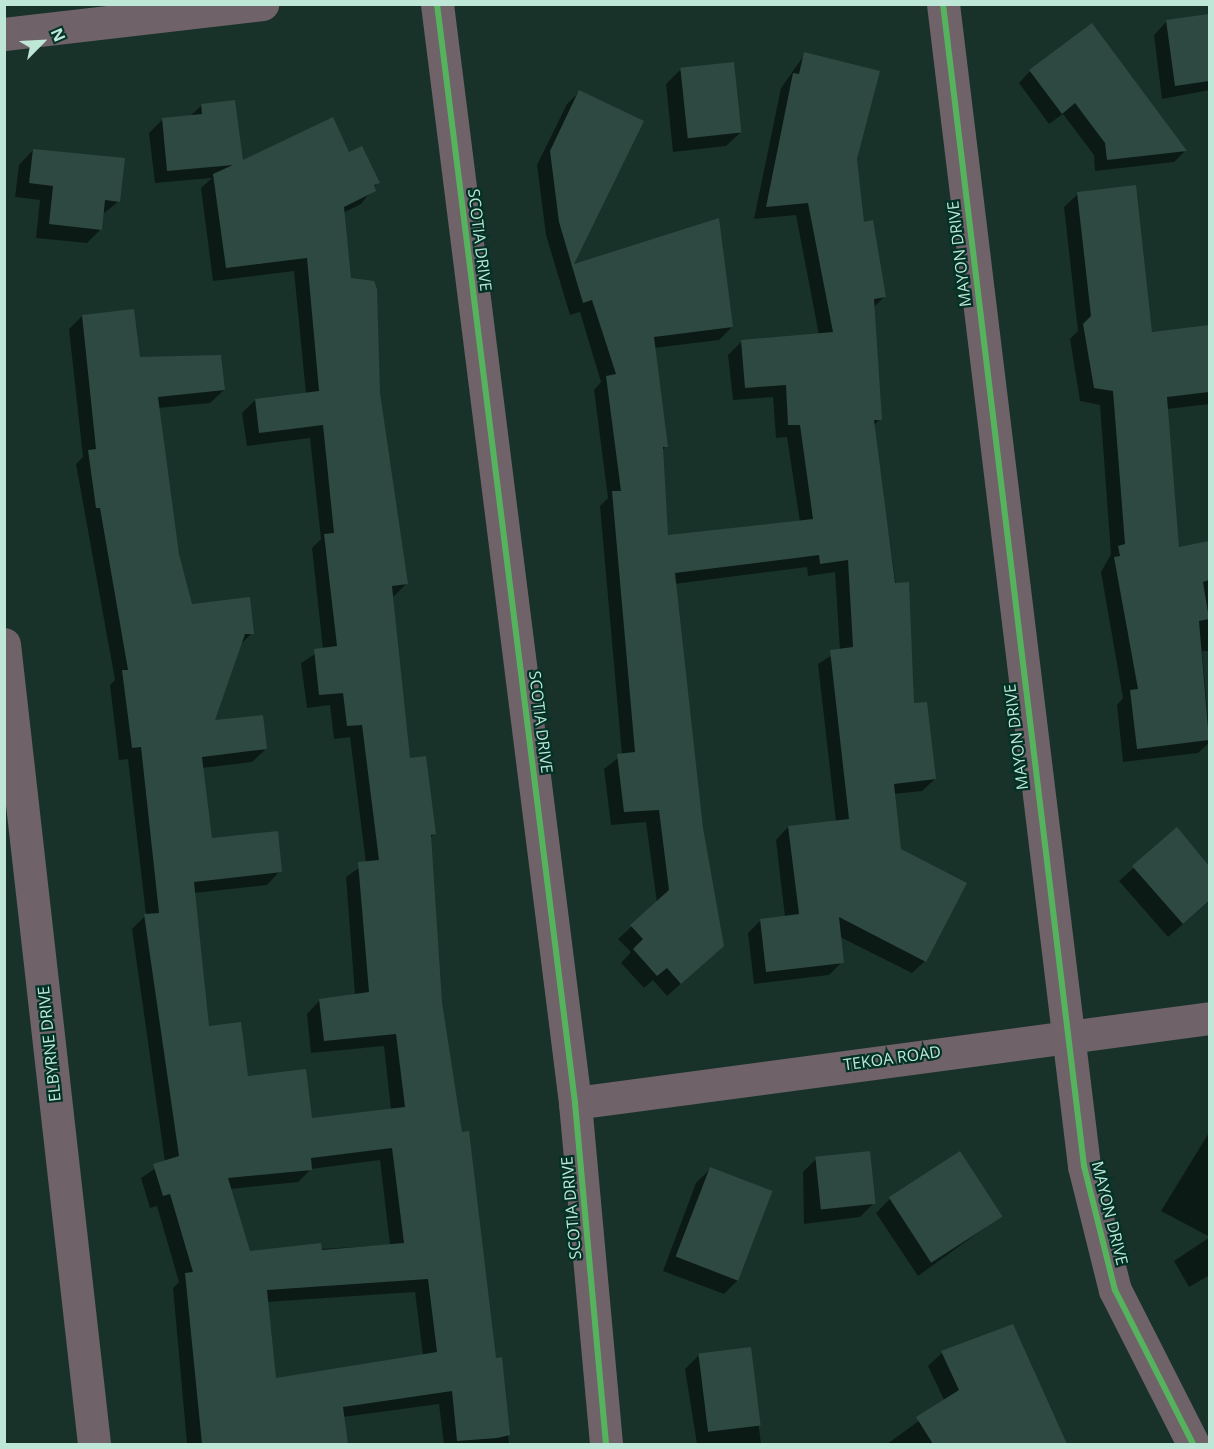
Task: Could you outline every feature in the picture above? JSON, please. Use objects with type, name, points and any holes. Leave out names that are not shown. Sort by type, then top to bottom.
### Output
[{"type":"street","points":[[4,34],[262,4]]},
{"type":"street","name":"SCOTIA DRIVE","points":[[437,4],[575,1103],[606,1444]]},
{"type":"street","name":"MAYON DRIVE","points":[[943,4],[1065,1034],[1084,1166],[1115,1290],[1193,1444]]},
{"type":"street","name":"ELBYRNE DRIVE","points":[[4,644],[94,1444]]},
{"type":"street","name":"TEKOA ROAD","points":[[575,1103],[1065,1034],[1209,1018]]},
{"type":"building","points":[[1209,14],[1209,81],[1175,86],[1166,20]]},
{"type":"building","points":[[1092,23],[1187,151],[1107,160],[1105,143],[1075,103],[1062,114],[1029,70]]},
{"type":"building","points":[[804,52],[880,71],[857,159],[864,222],[873,220],[886,297],[874,299],[882,420],[874,420],[895,583],[909,582],[914,703],[927,702],[936,779],[894,784],[901,849],[967,883],[926,962],[839,917],[844,963],[766,972],[760,919],[799,914],[788,826],[849,819],[830,650],[853,647],[848,560],[820,564],[819,555],[675,573],[703,828],[724,946],[681,984],[667,968],[657,976],[633,949],[643,939],[630,925],[669,890],[659,810],[624,812],[617,754],[635,752],[612,491],[621,491],[606,376],[616,374],[592,300],[583,303],[559,222],[550,151],[579,90],[644,121],[574,264],[719,218],[733,327],[654,337],[668,447],[663,447],[668,535],[813,519],[800,425],[788,425],[786,385],[745,388],[741,340],[833,332],[808,203],[766,207],[793,73],[799,74]]},
{"type":"building","points":[[734,62],[741,133],[688,138],[680,68]]},
{"type":"building","points":[[235,100],[243,160],[333,117],[349,152],[362,146],[380,183],[374,185],[376,191],[344,207],[351,278],[374,281],[377,289],[380,393],[408,584],[392,586],[410,758],[426,756],[436,834],[431,835],[442,1002],[462,1132],[469,1131],[496,1358],[502,1357],[510,1435],[497,1438],[457,1441],[452,1391],[343,1407],[348,1444],[202,1444],[185,1273],[193,1272],[170,1194],[163,1196],[153,1164],[179,1156],[144,914],[159,913],[141,747],[132,748],[122,670],[128,670],[100,508],[96,508],[88,450],[96,449],[82,315],[134,309],[140,357],[221,355],[225,390],[158,397],[179,554],[192,604],[250,597],[254,634],[245,634],[215,720],[263,715],[267,749],[202,757],[212,838],[278,831],[282,872],[194,882],[209,1026],[241,1022],[248,1076],[306,1069],[312,1118],[405,1107],[396,1034],[324,1041],[319,999],[369,992],[358,862],[379,860],[362,725],[347,726],[343,693],[319,695],[314,649],[337,646],[324,534],[334,533],[323,425],[259,433],[255,399],[319,391],[307,258],[226,268],[213,174],[233,165],[167,171],[162,118],[202,114],[201,104]],"holes":[[[392,1148],[404,1243],[322,1250],[321,1243],[250,1251],[228,1178],[312,1170],[311,1158]],[[428,1279],[437,1352],[276,1378],[267,1290]]]},
{"type":"building","points":[[33,149],[125,158],[120,202],[105,200],[102,230],[49,224],[53,186],[29,183]]},
{"type":"building","points":[[1136,185],[1152,332],[1209,325],[1209,392],[1167,397],[1179,547],[1209,541],[1209,580],[1203,582],[1209,619],[1199,621],[1209,740],[1137,749],[1130,690],[1138,689],[1114,557],[1120,556],[1118,546],[1125,544],[1113,391],[1094,388],[1083,324],[1091,316],[1077,192]]},
{"type":"building","points":[[1177,827],[1209,866],[1209,901],[1183,924],[1132,866]]},
{"type":"building","points":[[870,1151],[876,1204],[821,1209],[815,1157]]},
{"type":"building","points":[[960,1151],[1002,1216],[931,1263],[889,1197]]},
{"type":"building","points":[[710,1167],[773,1191],[738,1281],[676,1257]]},
{"type":"building","points":[[1013,1324],[1067,1444],[933,1444],[916,1417],[959,1390],[941,1351]]},
{"type":"building","points":[[751,1347],[761,1425],[708,1432],[698,1353]]},
{"type":"cycle path","points":[[437,4],[575,1103],[606,1444]]},
{"type":"cycle path","points":[[943,4],[1084,1166],[1115,1290],[1193,1444]]}]
